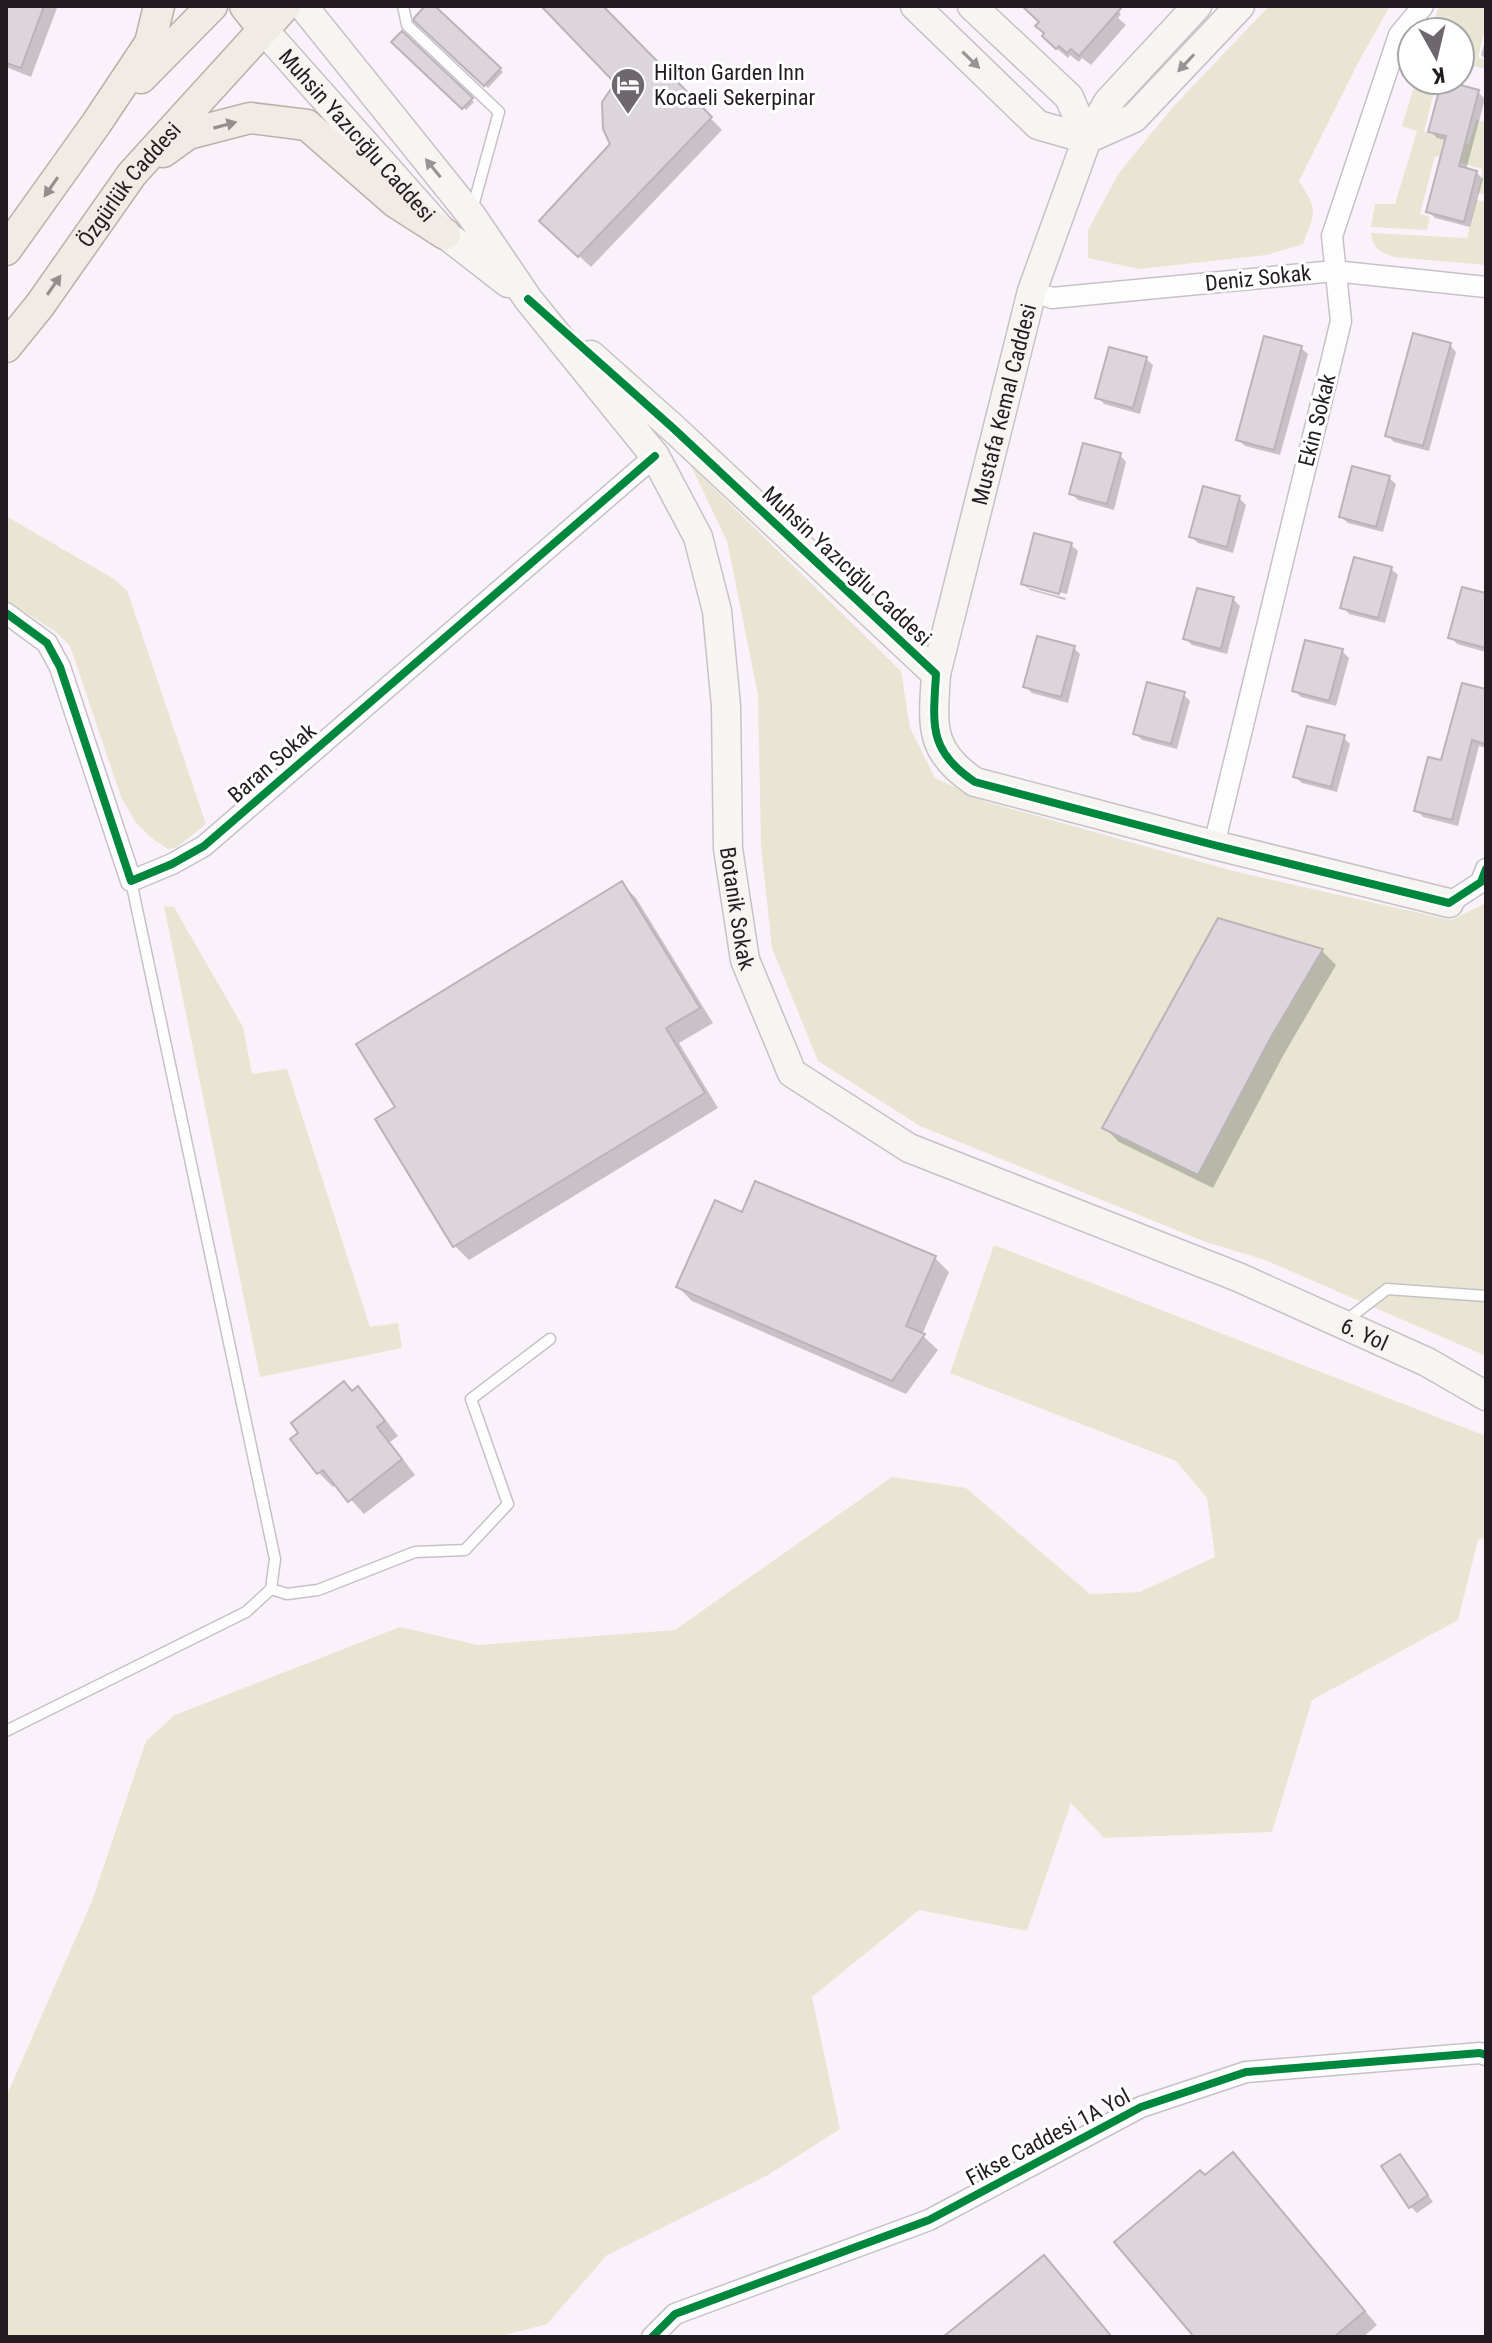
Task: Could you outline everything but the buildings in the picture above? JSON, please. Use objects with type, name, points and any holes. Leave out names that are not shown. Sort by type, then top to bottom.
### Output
[{"type":"main road","points":[[6,250],[150,43],[159,6]]},
{"type":"main road","points":[[96,124],[212,6]]},
{"type":"main road","name":"Özgürlük Caddesi","points":[[6,347],[40,305],[132,174],[254,18],[285,6]]},
{"type":"main road","points":[[132,174],[188,134],[250,118],[307,125],[395,202],[445,234]]},
{"type":"street","name":"Muhsin Yazıcığlu Caddesi","points":[[303,6],[471,215],[528,299]]},
{"type":"street","points":[[915,6],[1038,125],[1087,139],[1134,118],[1240,6]]},
{"type":"street","points":[[972,6],[1069,97],[1087,139]]},
{"type":"street","name":"Mustafa Kemal Caddesi","points":[[936,674],[1032,291],[1087,139],[1108,102],[1197,6]]},
{"type":"street","name":"Ekin Sokak","points":[[1214,845],[1341,321],[1332,236],[1399,35],[1423,6]]},
{"type":"street","name":"Muhsin Yazıcığlu Caddesi","points":[[254,18],[445,234],[528,299],[673,428],[936,674],[935,730],[940,746],[957,770],[975,782],[1449,903]]},
{"type":"street","name":"Deniz Sokak","points":[[1032,291],[1052,298],[1334,271],[1486,287]]},
{"type":"street","name":"Botanik Sokak","points":[[528,299],[655,456],[698,537],[717,611],[726,706],[728,849],[745,960],[792,1073],[909,1148],[1238,1277]]},
{"type":"street","name":"Baran Sokak","points":[[131,881],[204,846],[655,456]]},
{"type":"street","points":[[6,613],[47,643],[60,667],[131,881]]},
{"type":"street","points":[[1449,903],[1481,882],[1486,869]]},
{"type":"street","name":"6. Yol","points":[[1238,1277],[1427,1362],[1486,1396]]},
{"type":"street","name":"Fikse Caddesi 1A Yol","points":[[652,2337],[675,2314],[929,2220],[1141,2107],[1246,2072],[1480,2053],[1486,2055]]},
{"type":"lane","points":[[403,6],[407,25],[499,112],[471,215]]},
{"type":"lane","points":[[6,1731],[246,1612],[271,1589],[275,1559],[131,881]]},
{"type":"lane","points":[[1342,1324],[1387,1289],[1486,1296]]},
{"type":"lane","points":[[271,1589],[287,1594],[318,1590],[415,1552],[465,1550],[508,1504],[471,1399],[550,1339]]},
{"type":"shaded area","points":[[1269,6],[1390,6],[1299,181],[1313,211],[1303,244],[1267,255],[1139,269],[1088,258],[1088,230],[1119,173],[1173,107]]},
{"type":"shaded area","points":[[1486,6],[1486,25],[1478,57],[1486,60],[1486,69],[1476,67],[1476,16],[1436,16],[1438,8]]},
{"type":"shaded area","points":[[1411,96],[1433,96],[1424,132],[1469,144],[1476,120],[1486,122],[1486,195],[1478,193],[1483,169],[1435,156],[1420,214],[1430,217],[1427,230],[1371,227],[1375,204],[1395,204],[1417,131],[1402,126]]},
{"type":"shaded area","points":[[1476,200],[1486,202],[1486,265],[1394,257],[1381,251],[1373,242],[1371,233],[1467,238]]},
{"type":"shaded area","points":[[691,466],[901,671],[910,728],[935,778],[987,802],[1237,872],[1451,920],[1486,903],[1486,1356],[1265,1260],[1203,1241],[920,1126],[818,1061],[772,948],[761,846],[758,695],[727,541]]},
{"type":"shaded area","points":[[6,516],[114,579],[127,590],[206,824],[176,848],[168,849],[154,840],[136,823],[121,797],[70,646],[56,632],[6,600]]},
{"type":"shaded area","points":[[164,906],[174,907],[243,1027],[252,1074],[287,1069],[370,1327],[398,1323],[402,1348],[260,1377]]},
{"type":"shaded area","points":[[994,1245],[1486,1436],[1486,1537],[1478,1540],[1458,1620],[1312,1700],[1272,1832],[1104,1838],[1071,1803],[1027,1931],[919,1910],[812,1997],[840,2129],[768,2175],[607,2255],[547,2324],[498,2337],[6,2337],[6,2097],[92,1901],[146,1741],[175,1715],[400,1627],[478,1645],[675,1630],[892,1477],[966,1488],[1090,1594],[1140,1592],[1215,1557],[1207,1498],[1176,1461],[950,1373]]},
{"type":"cycle path","points":[[528,299],[673,428],[936,674],[934,708],[941,748],[960,771],[975,782],[1449,903],[1481,882],[1486,869]]},
{"type":"cycle path","points":[[6,613],[47,643],[60,667],[131,881],[204,846],[655,456]]},
{"type":"cycle path","points":[[652,2337],[675,2314],[929,2220],[1141,2107],[1246,2072],[1480,2053],[1486,2055]]},
{"type":"place","name":"Hilton Garden Inn Kocaeli Sekerpinar","points":[[628,116]]}]
